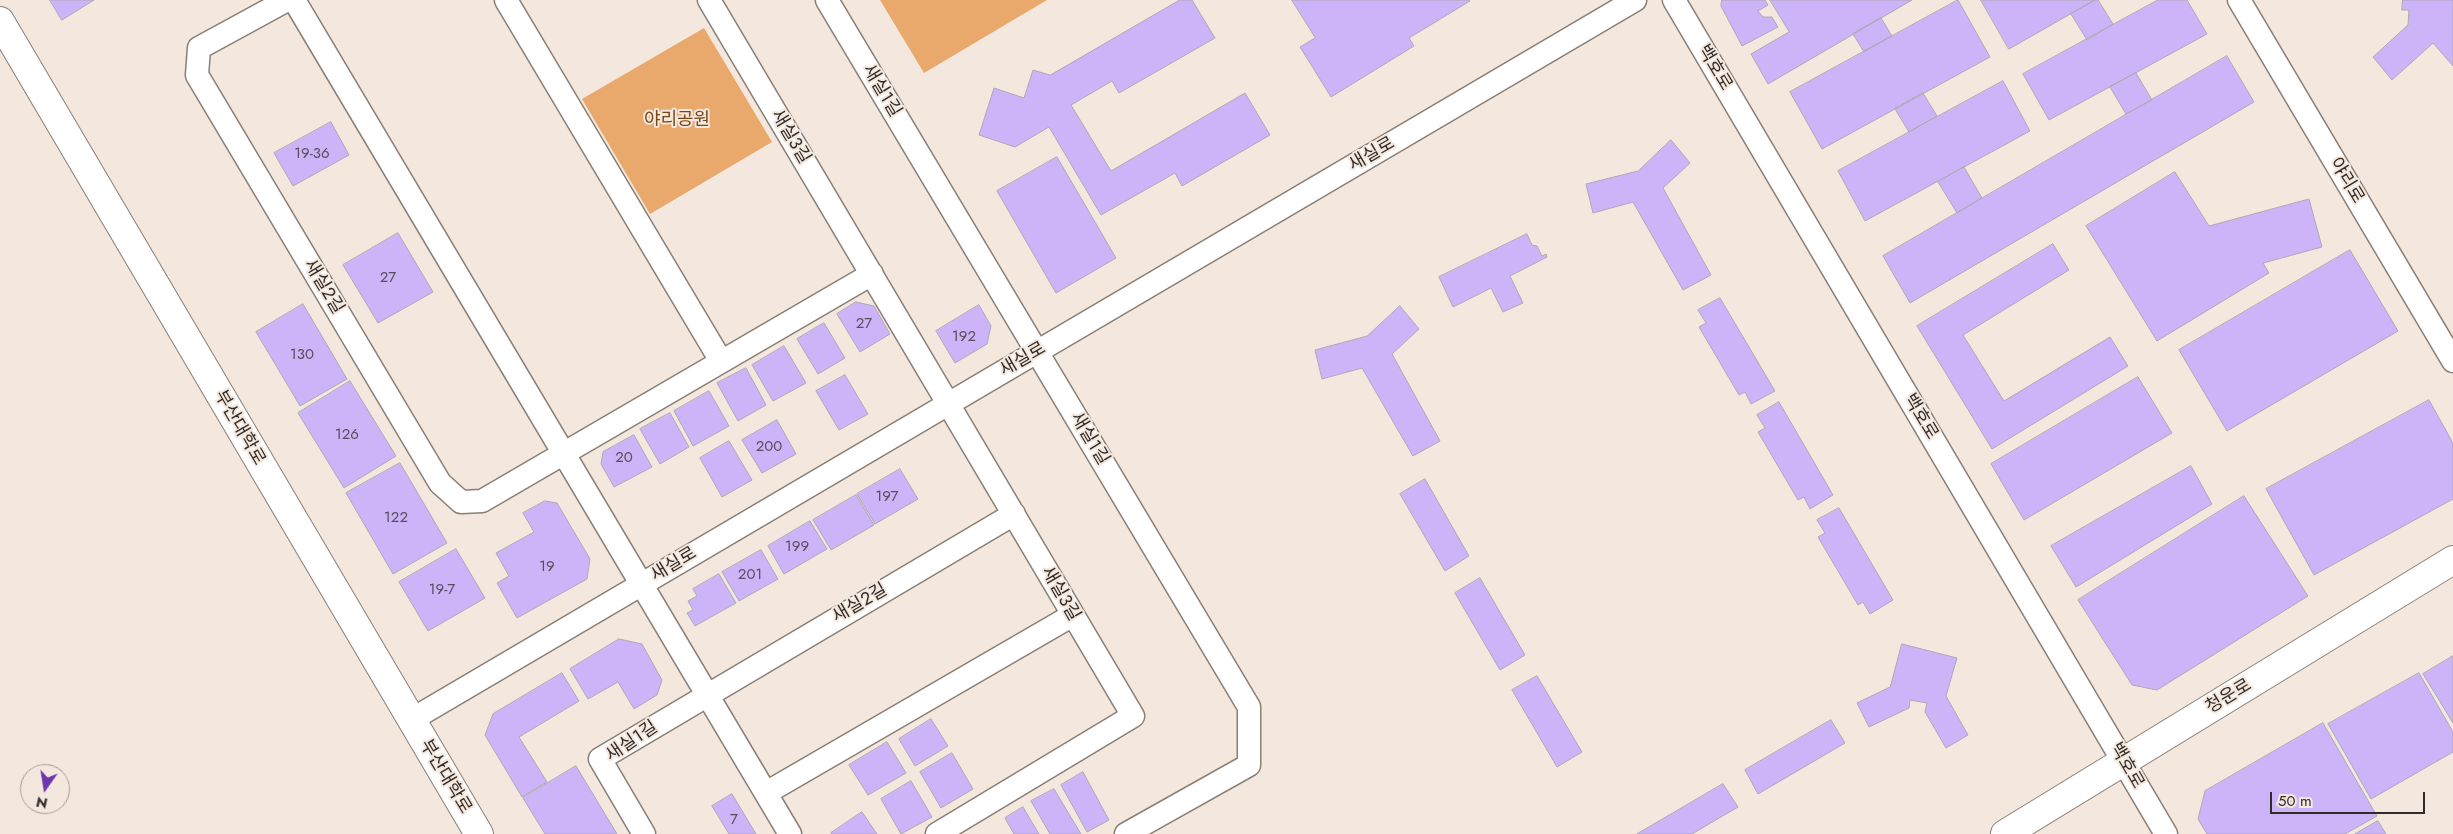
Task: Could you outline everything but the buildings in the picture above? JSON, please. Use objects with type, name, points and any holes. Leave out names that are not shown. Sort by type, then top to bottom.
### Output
[{"type":"street","name":"새실2길","points":[[287,0],[199,48],[197,75],[440,483],[461,502],[482,500],[565,454],[721,361]]},
{"type":"street","points":[[294,0],[790,834]]},
{"type":"street","points":[[506,0],[721,361],[872,274]]},
{"type":"street","name":"새실3길","points":[[709,0],[1133,716],[936,834]]},
{"type":"street","name":"새실1길","points":[[827,0],[1249,707],[1249,764],[1126,834]]},
{"type":"street","name":"새실로","points":[[411,720],[1635,0]]},
{"type":"street","name":"백호로","points":[[1674,0],[2166,834]]},
{"type":"street","name":"야리로","points":[[2239,0],[2453,361]]},
{"type":"street","name":"부산대학로","points":[[0,21],[478,834]]},
{"type":"street","name":"새실2길","points":[[707,694],[1014,514]]},
{"type":"street","name":"청운로","points":[[2005,834],[2453,560]]},
{"type":"street","points":[[766,793],[1073,615]]},
{"type":"street","name":"새실1길","points":[[644,834],[600,759],[707,694]]},
{"type":"green space","points":[[880,0],[1047,0],[924,73]]},
{"type":"green space","name":"야리공원","points":[[704,28],[772,142],[650,214],[582,99]]}]
